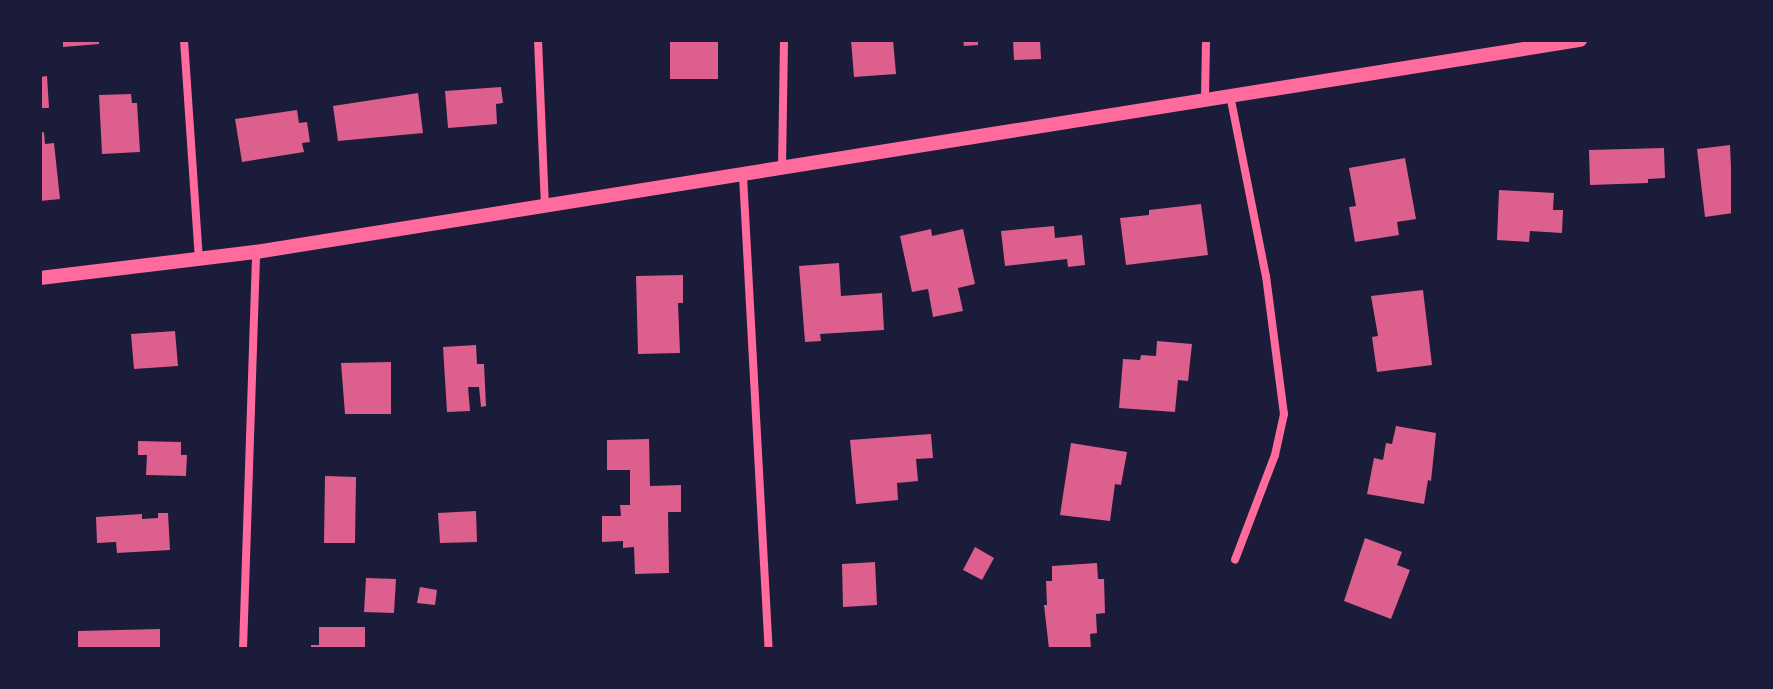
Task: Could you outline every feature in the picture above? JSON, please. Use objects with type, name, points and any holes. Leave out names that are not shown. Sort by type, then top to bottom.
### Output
[{"type":"street","points":[[184,40],[199,258]]},
{"type":"street","points":[[538,40],[545,207]]},
{"type":"street","points":[[782,168],[784,40]]},
{"type":"street","points":[[1205,98],[1206,40]]},
{"type":"street","points":[[40,278],[256,252],[1580,40]]},
{"type":"street","points":[[1230,94],[1266,276],[1284,414],[1275,455],[1235,560]]},
{"type":"street","points":[[743,176],[769,649]]},
{"type":"street","points":[[243,649],[256,252]]},
{"type":"building","points":[[63,40],[99,40],[99,44],[63,47]]},
{"type":"building","points":[[670,40],[718,40],[718,79],[670,79]]},
{"type":"building","points":[[851,40],[893,40],[896,74],[854,77]]},
{"type":"building","points":[[963,40],[978,40],[978,45],[964,46]]},
{"type":"building","points":[[1013,40],[1040,40],[1041,59],[1014,60]]},
{"type":"building","points":[[47,76],[49,108],[40,108],[40,77]]},
{"type":"building","points":[[501,87],[503,103],[496,104],[497,124],[448,128],[445,91]]},
{"type":"building","points":[[418,93],[423,133],[338,141],[333,106]]},
{"type":"building","points":[[131,94],[132,103],[137,103],[140,152],[102,154],[99,95]]},
{"type":"building","points":[[297,110],[299,123],[307,122],[310,142],[302,143],[304,152],[242,162],[235,119]]},
{"type":"building","points":[[44,132],[45,144],[54,143],[60,199],[40,201],[40,133]]},
{"type":"building","points":[[1730,145],[1733,213],[1705,217],[1697,149]]},
{"type":"building","points":[[1664,148],[1665,178],[1648,179],[1648,183],[1590,185],[1589,150]]},
{"type":"building","points":[[1405,158],[1416,219],[1397,222],[1399,235],[1355,242],[1349,207],[1356,206],[1349,168]]},
{"type":"building","points":[[1499,190],[1554,193],[1553,210],[1563,210],[1562,233],[1530,231],[1529,242],[1497,240]]},
{"type":"building","points":[[1201,204],[1208,255],[1126,265],[1120,218],[1149,215],[1149,210]]},
{"type":"building","points":[[1054,226],[1055,238],[1082,235],[1085,265],[1068,267],[1067,259],[1005,266],[1001,231]]},
{"type":"building","points":[[931,229],[932,236],[963,229],[975,284],[958,288],[963,311],[933,317],[928,289],[912,292],[900,236]]},
{"type":"building","points":[[839,263],[841,296],[882,293],[884,330],[820,334],[821,341],[805,342],[799,266]]},
{"type":"building","points":[[683,275],[683,303],[678,303],[680,353],[638,354],[636,276]]},
{"type":"building","points":[[1423,290],[1432,365],[1377,372],[1372,337],[1378,336],[1371,296]]},
{"type":"building","points":[[175,331],[178,366],[134,369],[131,334]]},
{"type":"building","points":[[1157,341],[1192,344],[1188,381],[1178,380],[1175,412],[1119,408],[1123,359],[1140,360],[1141,355],[1156,356]]},
{"type":"building","points":[[476,345],[477,364],[484,364],[486,406],[481,407],[479,387],[468,387],[470,411],[447,412],[443,347]]},
{"type":"building","points":[[391,362],[391,414],[345,414],[341,363]]},
{"type":"building","points":[[1396,426],[1436,433],[1431,481],[1428,480],[1424,504],[1367,494],[1374,458],[1383,460],[1386,443],[1392,444]]},
{"type":"building","points":[[931,434],[933,458],[916,459],[918,481],[897,483],[898,500],[856,504],[850,440]]},
{"type":"building","points":[[649,439],[650,486],[681,485],[681,512],[668,512],[669,573],[635,574],[634,547],[623,548],[623,541],[602,542],[602,516],[621,516],[620,505],[630,505],[630,470],[607,470],[607,440]]},
{"type":"building","points":[[138,441],[181,442],[181,455],[187,455],[186,476],[146,475],[147,455],[138,455]]},
{"type":"building","points":[[1071,443],[1127,452],[1121,485],[1115,484],[1110,521],[1060,515]]},
{"type":"building","points":[[325,476],[356,477],[355,543],[324,543]]},
{"type":"building","points":[[476,511],[477,542],[440,543],[438,513]]},
{"type":"building","points":[[158,513],[168,513],[170,550],[117,553],[116,542],[97,543],[96,517],[142,514],[142,519],[158,518]]},
{"type":"building","points":[[1365,538],[1402,552],[1397,565],[1410,570],[1391,619],[1344,601]]},
{"type":"building","points":[[975,547],[994,558],[982,580],[963,570]]},
{"type":"building","points":[[875,562],[877,605],[843,607],[842,564]]},
{"type":"building","points":[[1097,563],[1098,579],[1104,579],[1105,613],[1096,614],[1097,633],[1090,634],[1091,649],[1049,649],[1044,605],[1047,605],[1046,581],[1052,581],[1052,566]]},
{"type":"building","points":[[366,578],[396,579],[394,613],[364,612]]},
{"type":"building","points":[[420,587],[437,590],[435,605],[417,603]]},
{"type":"building","points":[[319,627],[365,627],[365,649],[311,649],[311,645],[319,645]]},
{"type":"building","points":[[160,629],[160,649],[78,649],[78,631]]}]
